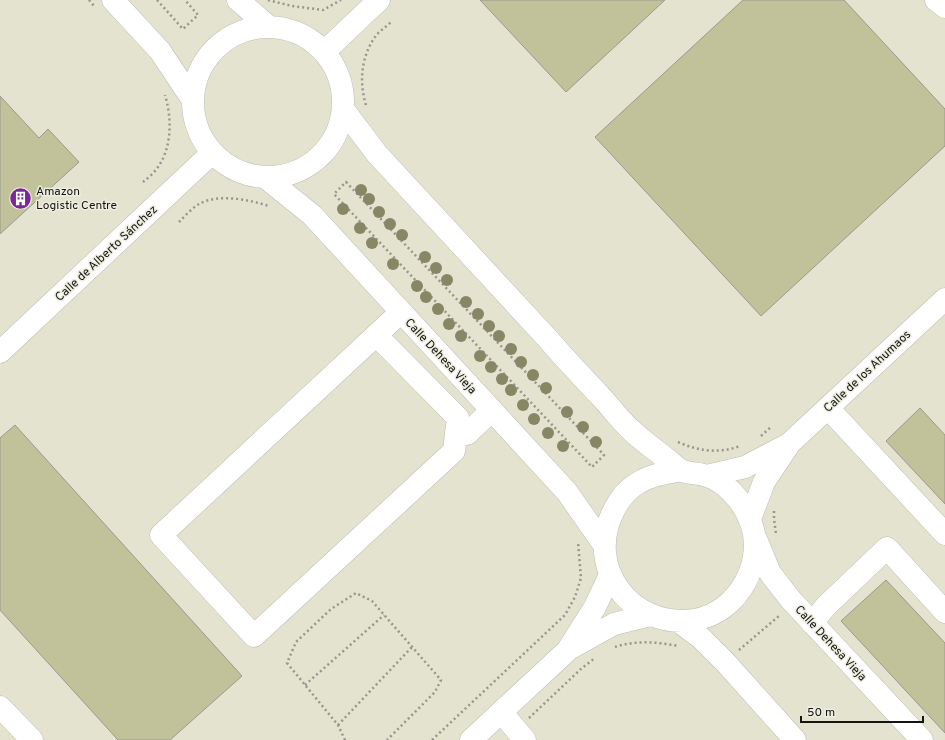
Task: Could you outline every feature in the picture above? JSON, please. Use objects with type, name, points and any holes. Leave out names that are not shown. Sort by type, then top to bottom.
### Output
[{"type":"street","points":[[113,0],[160,51],[192,99]]},
{"type":"street","points":[[238,0],[269,27]]},
{"type":"street","points":[[324,52],[379,0]]},
{"type":"street","points":[[936,0],[945,7]]},
{"type":"street","points":[[269,27],[289,30],[308,39],[324,52],[338,75],[342,88],[343,109],[338,131],[326,150],[309,166],[288,175],[266,178],[246,174],[228,166],[212,153],[201,137],[196,124],[192,99],[197,76],[208,56],[219,45],[225,40],[246,30],[269,27]]},
{"type":"street","points":[[343,109],[377,154],[631,430],[681,470]]},
{"type":"street","name":"Calle de Alberto Sánchez","points":[[0,352],[212,153]]},
{"type":"street","name":"Calle Dehesa Vieja","points":[[266,178],[312,215],[492,410],[567,492],[604,545]]},
{"type":"street","name":"Calle de los Ahumaos","points":[[752,528],[764,482],[790,443],[945,299]]},
{"type":"street","points":[[376,335],[458,418],[454,451],[254,636],[161,535],[376,335],[401,312]]},
{"type":"street","points":[[828,408],[945,534]]},
{"type":"street","points":[[456,433],[467,434],[492,410]]},
{"type":"street","name":"Calle de los Ahumaos","points":[[707,476],[745,467],[790,443]]},
{"type":"street","points":[[707,476],[681,470],[658,474],[636,484],[619,500],[608,522],[604,545],[605,560],[610,575],[620,592],[633,605],[650,615],[663,620],[696,620],[714,614],[729,603],[741,589],[750,573],[755,555],[752,528]]},
{"type":"street","name":"Calle Dehesa Vieja","points":[[707,476],[725,486],[740,501],[770,573],[791,600],[922,740]]},
{"type":"street","points":[[812,623],[826,606],[886,548],[945,612]]},
{"type":"street","points":[[569,649],[595,607],[610,575]]},
{"type":"street","points":[[471,740],[569,649],[614,624],[650,615]]},
{"type":"street","points":[[678,621],[701,638],[725,662],[795,740]]},
{"type":"street","points":[[0,707],[32,740]]},
{"type":"street","points":[[501,712],[521,735]]},
{"type":"path","points":[[157,0],[183,29],[198,15],[185,0]]},
{"type":"path","points":[[268,0],[292,6],[323,10],[341,0]]},
{"type":"path","points":[[368,111],[365,104],[362,87],[362,66],[376,36],[391,22]]},
{"type":"path","points":[[143,182],[157,168],[166,154],[170,119],[166,97],[163,90]]},
{"type":"path","points":[[346,182],[604,455],[592,467],[334,194],[346,182]]},
{"type":"path","points":[[179,222],[199,204],[216,198],[257,202],[275,208]]},
{"type":"path","points":[[760,437],[772,426]]},
{"type":"path","points":[[675,441],[686,446],[712,452],[739,447],[746,444]]},
{"type":"path","points":[[774,511],[776,537]]},
{"type":"path","points":[[432,740],[564,615],[575,597],[581,578],[578,541]]},
{"type":"path","points":[[345,740],[338,725],[287,663],[296,642],[331,609],[356,593],[372,601],[441,680],[435,692],[387,740]]},
{"type":"path","points":[[735,652],[783,613]]},
{"type":"path","points":[[305,685],[384,615]]},
{"type":"path","points":[[610,648],[626,643],[641,642],[663,643],[682,647]]},
{"type":"path","points":[[338,725],[412,647]]},
{"type":"path","points":[[521,735],[582,668],[598,656]]},
{"type":"shaded area","points":[[0,0],[945,0],[945,740],[0,740]]},
{"type":"building","points":[[480,0],[665,0],[566,92]]},
{"type":"building","points":[[743,0],[844,0],[945,109],[945,146],[761,316],[595,137]]},
{"type":"building","name":"Amazon Logistic Centre","points":[[0,96],[39,138],[48,129],[79,162],[0,234]]},
{"type":"building","points":[[920,408],[945,435],[945,504],[886,441]]},
{"type":"building","points":[[15,425],[242,676],[170,740],[118,740],[0,610],[0,438]]},
{"type":"building","points":[[886,580],[945,643],[945,733],[841,621]]},
{"type":"place","name":"Amazon Logistic Centre","points":[[20,198]]}]
